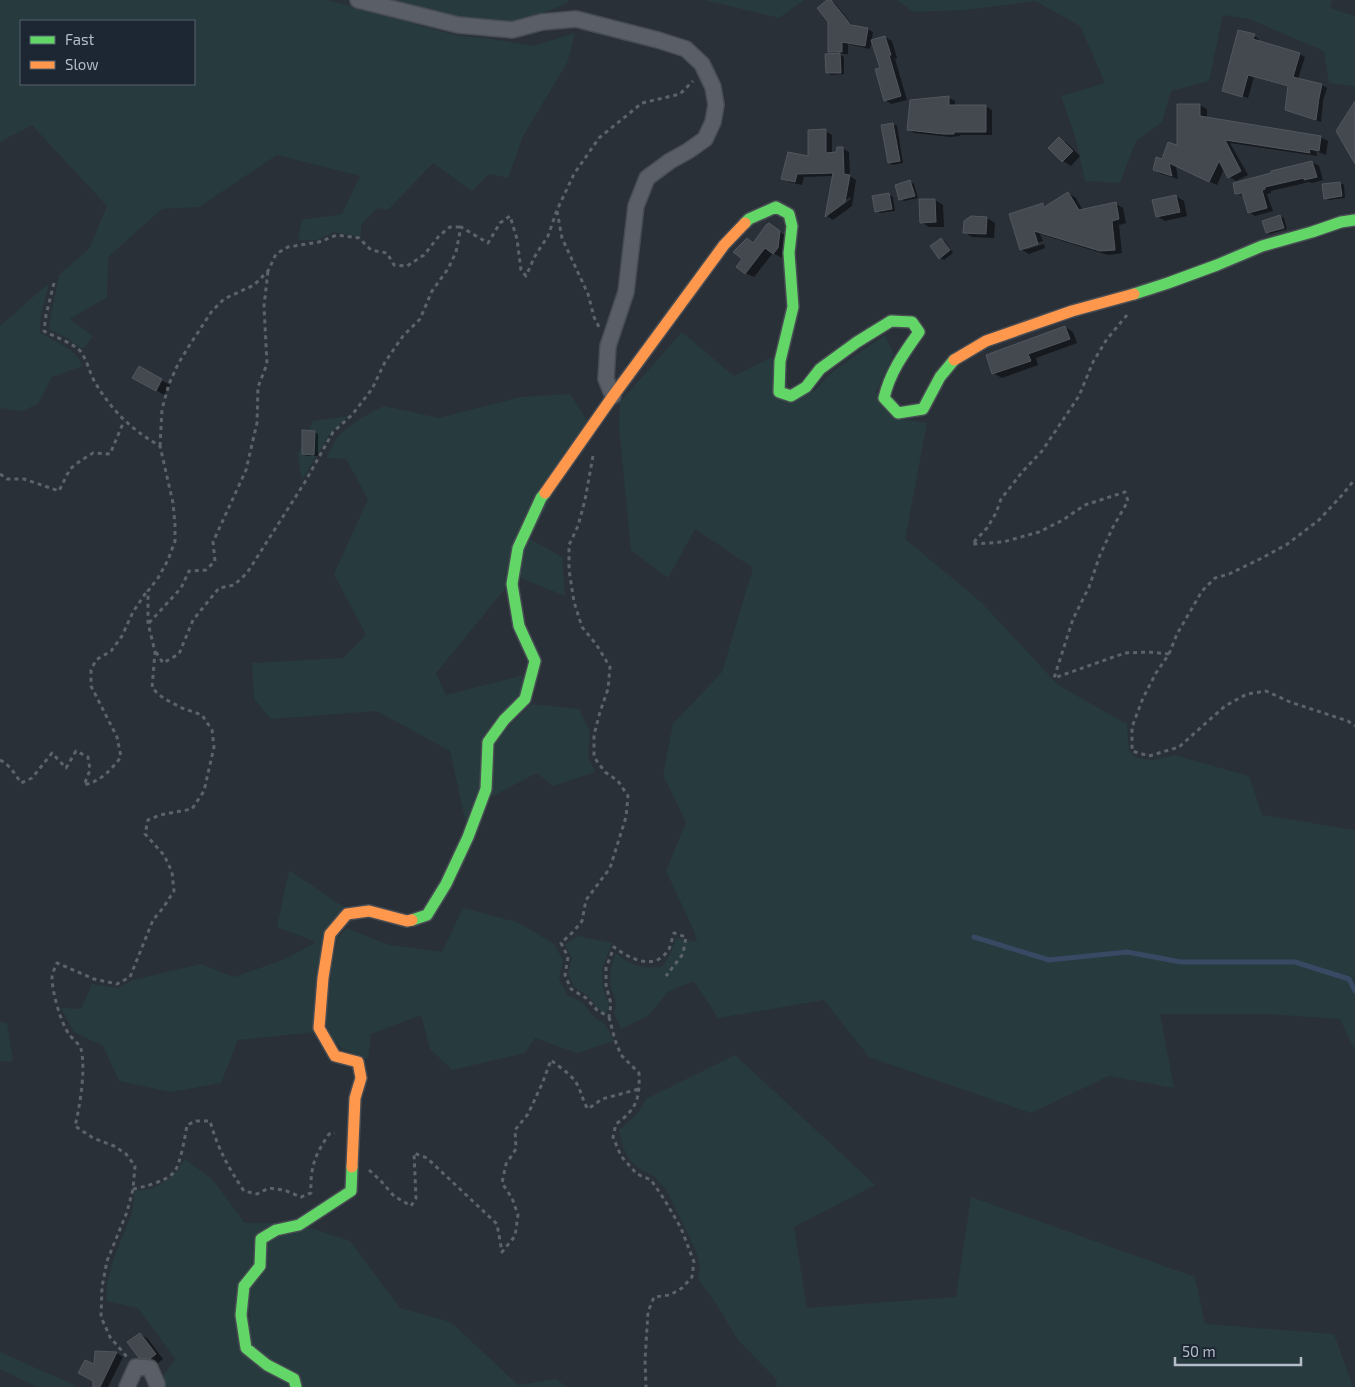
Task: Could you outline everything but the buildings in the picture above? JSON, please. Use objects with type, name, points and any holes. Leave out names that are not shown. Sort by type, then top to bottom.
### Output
[{"type":"street","points":[[358,0],[458,25],[512,30],[542,22],[576,19],[686,49],[702,64],[713,87],[716,106],[713,122],[705,139],[688,151],[670,160],[647,178],[636,206],[626,292],[608,346],[606,380],[614,396]]},
{"type":"street","points":[[296,1387],[294,1379],[267,1365],[246,1348],[241,1315],[244,1286],[260,1266],[261,1239],[276,1230],[299,1225],[351,1190],[356,1098],[361,1078],[358,1062],[335,1056],[319,1028],[323,978],[330,934],[347,914],[369,911],[407,922],[427,915],[446,884],[468,836],[486,789],[488,742],[504,720],[525,699],[535,661],[519,626],[512,584],[518,548],[541,498],[724,245],[749,220],[776,207],[789,214],[792,226],[789,253],[793,307],[780,361],[779,392],[791,396],[806,387],[820,369],[857,342],[891,321],[912,322],[920,332],[894,368],[886,384],[884,398],[898,413],[923,409],[940,377],[956,358],[986,341],[1072,310],[1112,301],[1168,283],[1262,246],[1341,222],[1355,220]]},
{"type":"street","points":[[127,1387],[136,1367],[150,1368],[157,1387]]},
{"type":"path","points":[[148,623],[181,588],[189,571],[206,570],[214,561],[213,542],[246,470],[257,423],[258,387],[266,364],[264,306],[268,271],[276,254],[288,247],[319,242],[337,235],[359,238],[371,250],[386,253],[394,265],[407,266],[424,255],[439,236],[450,227],[461,227],[488,243],[500,223],[510,216],[517,239],[521,270],[526,276],[535,256],[548,236],[557,210],[574,174],[599,138],[642,103],[680,94],[694,80],[702,64]]},
{"type":"path","points":[[557,210],[562,238],[579,272],[588,294],[594,317],[608,346]]},
{"type":"path","points":[[155,652],[164,663],[179,654],[193,620],[219,588],[234,585],[248,573],[305,482],[333,432],[352,415],[372,389],[385,362],[403,336],[420,320],[432,292],[448,269],[456,252],[461,227]]},
{"type":"path","points":[[0,760],[15,773],[21,783],[32,778],[52,753],[66,768],[76,751],[88,757],[90,770],[84,785],[95,782],[109,772],[121,757],[117,737],[91,686],[91,670],[96,660],[112,651],[122,636],[133,612],[158,578],[168,560],[175,541],[176,525],[173,503],[160,446],[162,409],[169,384],[178,364],[212,311],[224,299],[254,285],[268,271]]},
{"type":"path","points":[[54,283],[44,331],[81,351],[96,384],[124,421],[142,436],[160,446]]},
{"type":"path","points":[[1128,313],[1107,339],[1093,362],[1080,396],[1042,451],[1023,471],[1002,499],[996,513],[972,544],[1003,542],[1039,532],[1063,520],[1085,505],[1125,492],[1128,502],[1113,527],[1100,555],[1089,587],[1073,619],[1054,678],[1125,653],[1148,652],[1169,654]]},
{"type":"path","points":[[0,474],[6,479],[24,478],[59,491],[70,470],[80,460],[93,453],[110,454],[124,421]]},
{"type":"path","points":[[593,452],[585,500],[578,526],[569,545],[568,570],[574,602],[582,627],[610,666],[608,689],[594,735],[594,757],[605,772],[618,781],[628,796],[626,817],[610,868],[586,900],[582,921],[561,943],[568,957],[565,975],[571,989],[586,998],[597,1010],[608,1017]]},
{"type":"path","points":[[1355,479],[1344,494],[1319,520],[1286,545],[1237,570],[1215,578],[1202,591],[1177,634],[1169,654],[1156,673],[1141,705],[1132,727],[1132,751],[1149,756],[1179,747],[1224,706],[1246,694],[1266,690],[1290,702],[1348,721],[1355,726]]},
{"type":"path","points":[[136,1367],[110,1337],[101,1317],[102,1287],[107,1261],[127,1212],[135,1166],[126,1154],[114,1146],[93,1138],[75,1126],[80,1108],[84,1063],[80,1046],[68,1034],[61,1018],[52,978],[57,963],[94,979],[117,984],[130,977],[152,920],[163,908],[174,891],[172,872],[164,855],[145,834],[148,820],[160,815],[192,809],[204,791],[214,747],[212,730],[202,715],[182,708],[163,698],[152,688],[155,652],[148,623],[148,591]]},
{"type":"path","points":[[646,1387],[645,1360],[648,1312],[654,1297],[670,1295],[682,1288],[692,1277],[694,1262],[681,1228],[652,1180],[637,1174],[622,1156],[613,1137],[616,1124],[627,1116],[636,1102],[639,1089],[639,1073],[621,1055],[615,1040],[608,1017],[611,1004],[606,986],[606,968],[614,947],[623,954],[644,963],[658,961],[669,949],[674,934],[686,937],[683,954],[666,976]]},
{"type":"path","points":[[353,1155],[394,1196],[411,1206],[416,1198],[414,1153],[426,1158],[498,1224],[502,1252],[515,1236],[518,1215],[512,1198],[502,1183],[506,1164],[516,1149],[515,1130],[528,1114],[551,1060],[578,1085],[588,1109],[602,1099],[639,1089]]},
{"type":"path","points":[[132,1189],[148,1187],[163,1180],[175,1171],[188,1125],[196,1121],[210,1121],[215,1141],[222,1156],[244,1191],[257,1194],[269,1188],[284,1190],[302,1197],[311,1193],[310,1176],[317,1152],[329,1134],[338,1133]]},
{"type":"green space","points":[[0,0],[328,0],[455,35],[533,46],[575,33],[568,61],[523,136],[508,178],[489,174],[472,191],[433,163],[388,210],[377,208],[361,225],[361,237],[333,232],[317,240],[298,240],[302,220],[342,214],[360,176],[277,155],[199,207],[162,209],[108,257],[107,297],[70,319],[93,336],[83,349],[49,329],[51,315],[59,275],[89,249],[107,206],[32,125],[0,142]]},
{"type":"green space","points":[[389,0],[569,0],[566,4],[540,14],[511,22],[460,18]]},
{"type":"green space","points":[[705,0],[804,0],[779,18]]},
{"type":"green space","points":[[897,0],[1332,0],[1330,8],[1355,16],[1355,88],[1353,86],[1329,83],[1324,51],[1249,19],[1223,15],[1209,81],[1171,91],[1162,122],[1136,141],[1120,183],[1085,181],[1076,139],[1061,96],[1105,83],[1080,26],[1035,1],[965,10],[914,12]]},
{"type":"green space","points":[[49,283],[41,315],[40,333],[70,350],[83,366],[52,377],[38,404],[22,411],[0,408],[0,326]]},
{"type":"green space","points":[[682,332],[734,376],[772,357],[779,396],[814,391],[832,372],[885,335],[894,354],[876,392],[899,419],[927,423],[905,539],[982,603],[1058,685],[1127,724],[1129,750],[1136,758],[1153,760],[1175,755],[1249,776],[1262,815],[1355,830],[1355,1051],[1340,1019],[1267,1014],[1160,1014],[1174,1088],[1109,1076],[1031,1113],[869,1057],[824,1000],[718,1018],[694,981],[668,992],[648,1016],[621,1029],[614,1013],[616,1003],[610,981],[616,953],[637,966],[662,967],[670,955],[676,938],[697,942],[694,931],[666,871],[686,822],[663,775],[673,724],[722,672],[753,568],[695,529],[668,578],[631,550],[619,426],[620,402]]},
{"type":"green space","points":[[570,394],[589,424],[504,590],[436,673],[446,695],[527,674],[518,697],[483,740],[481,789],[467,828],[450,751],[377,711],[271,719],[254,699],[252,663],[343,658],[366,635],[334,574],[368,499],[346,459],[326,458],[338,436],[361,418],[384,406],[439,418],[521,397]]},
{"type":"green space","points":[[349,416],[331,432],[302,480],[298,454],[313,421]]},
{"type":"green space","points":[[528,538],[562,557],[565,596],[516,576]]},
{"type":"green space","points":[[531,704],[579,709],[590,732],[588,756],[595,772],[553,786],[537,773],[489,798],[494,741]]},
{"type":"green space","points":[[289,870],[345,908],[316,1032],[238,1040],[221,1083],[171,1092],[119,1081],[103,1046],[74,1032],[61,1008],[81,1009],[92,984],[118,988],[133,980],[201,964],[234,977],[285,959],[316,942],[277,927]]},
{"type":"green space","points":[[463,908],[517,922],[554,944],[563,960],[559,979],[567,995],[582,1002],[595,1018],[605,1024],[614,1041],[577,1053],[535,1038],[525,1053],[452,1070],[430,1049],[421,1015],[371,1034],[368,1059],[343,1049],[330,1037],[326,1023],[334,944],[346,928],[389,945],[442,952]]},
{"type":"green space","points":[[578,936],[612,943],[602,969],[603,987],[609,1006],[606,1014],[597,1008],[588,996],[574,987],[568,972],[572,958],[565,944]]},
{"type":"green space","points":[[0,1022],[7,1023],[13,1061],[0,1061]]},
{"type":"green space","points":[[735,1055],[875,1185],[794,1227],[807,1308],[956,1297],[971,1197],[1195,1277],[1205,1324],[1334,1334],[1353,1387],[776,1387],[777,1380],[738,1340],[715,1302],[698,1279],[700,1267],[696,1251],[667,1191],[655,1177],[630,1161],[623,1147],[619,1130],[638,1113],[646,1099]]},
{"type":"green space","points":[[185,1159],[213,1180],[245,1223],[276,1223],[257,1239],[244,1350],[294,1387],[160,1387],[159,1382],[175,1359],[138,1308],[106,1301],[107,1284],[113,1261],[132,1212],[135,1191],[150,1189],[167,1180],[175,1173]]},
{"type":"green space","points":[[304,1226],[350,1241],[400,1308],[451,1322],[518,1385],[556,1379],[567,1387],[301,1387],[250,1344],[249,1288],[266,1241]]},
{"type":"green space","points":[[0,1352],[76,1387],[37,1387],[0,1369]]},
{"type":"waterway","points":[[974,937],[1049,960],[1127,952],[1181,962],[1295,962],[1349,979],[1355,991]]},
{"type":"traffic: fast","points":[[745,223],[749,219],[776,207],[789,214],[792,226],[789,253],[793,307],[780,361],[779,392],[791,396],[806,387],[820,369],[857,342],[891,321],[912,322],[919,332],[894,371],[884,398],[898,413],[923,409],[940,377],[954,360]]},
{"type":"traffic: fast","points":[[1134,294],[1217,265],[1262,246],[1341,222],[1355,220]]},
{"type":"traffic: fast","points":[[412,920],[427,915],[446,884],[468,837],[486,789],[488,742],[504,720],[525,699],[535,661],[519,626],[512,584],[518,548],[545,493]]},
{"type":"traffic: fast","points":[[296,1387],[294,1379],[267,1365],[246,1348],[241,1315],[244,1286],[260,1266],[261,1239],[276,1230],[299,1225],[351,1191],[352,1167]]},
{"type":"traffic: slow","points":[[545,493],[613,396],[724,245],[745,223]]},
{"type":"traffic: slow","points":[[954,360],[986,341],[1072,311],[1134,294]]},
{"type":"traffic: slow","points":[[352,1167],[355,1098],[361,1078],[358,1062],[335,1056],[319,1028],[323,978],[330,934],[347,914],[369,911],[407,921],[412,920]]}]
